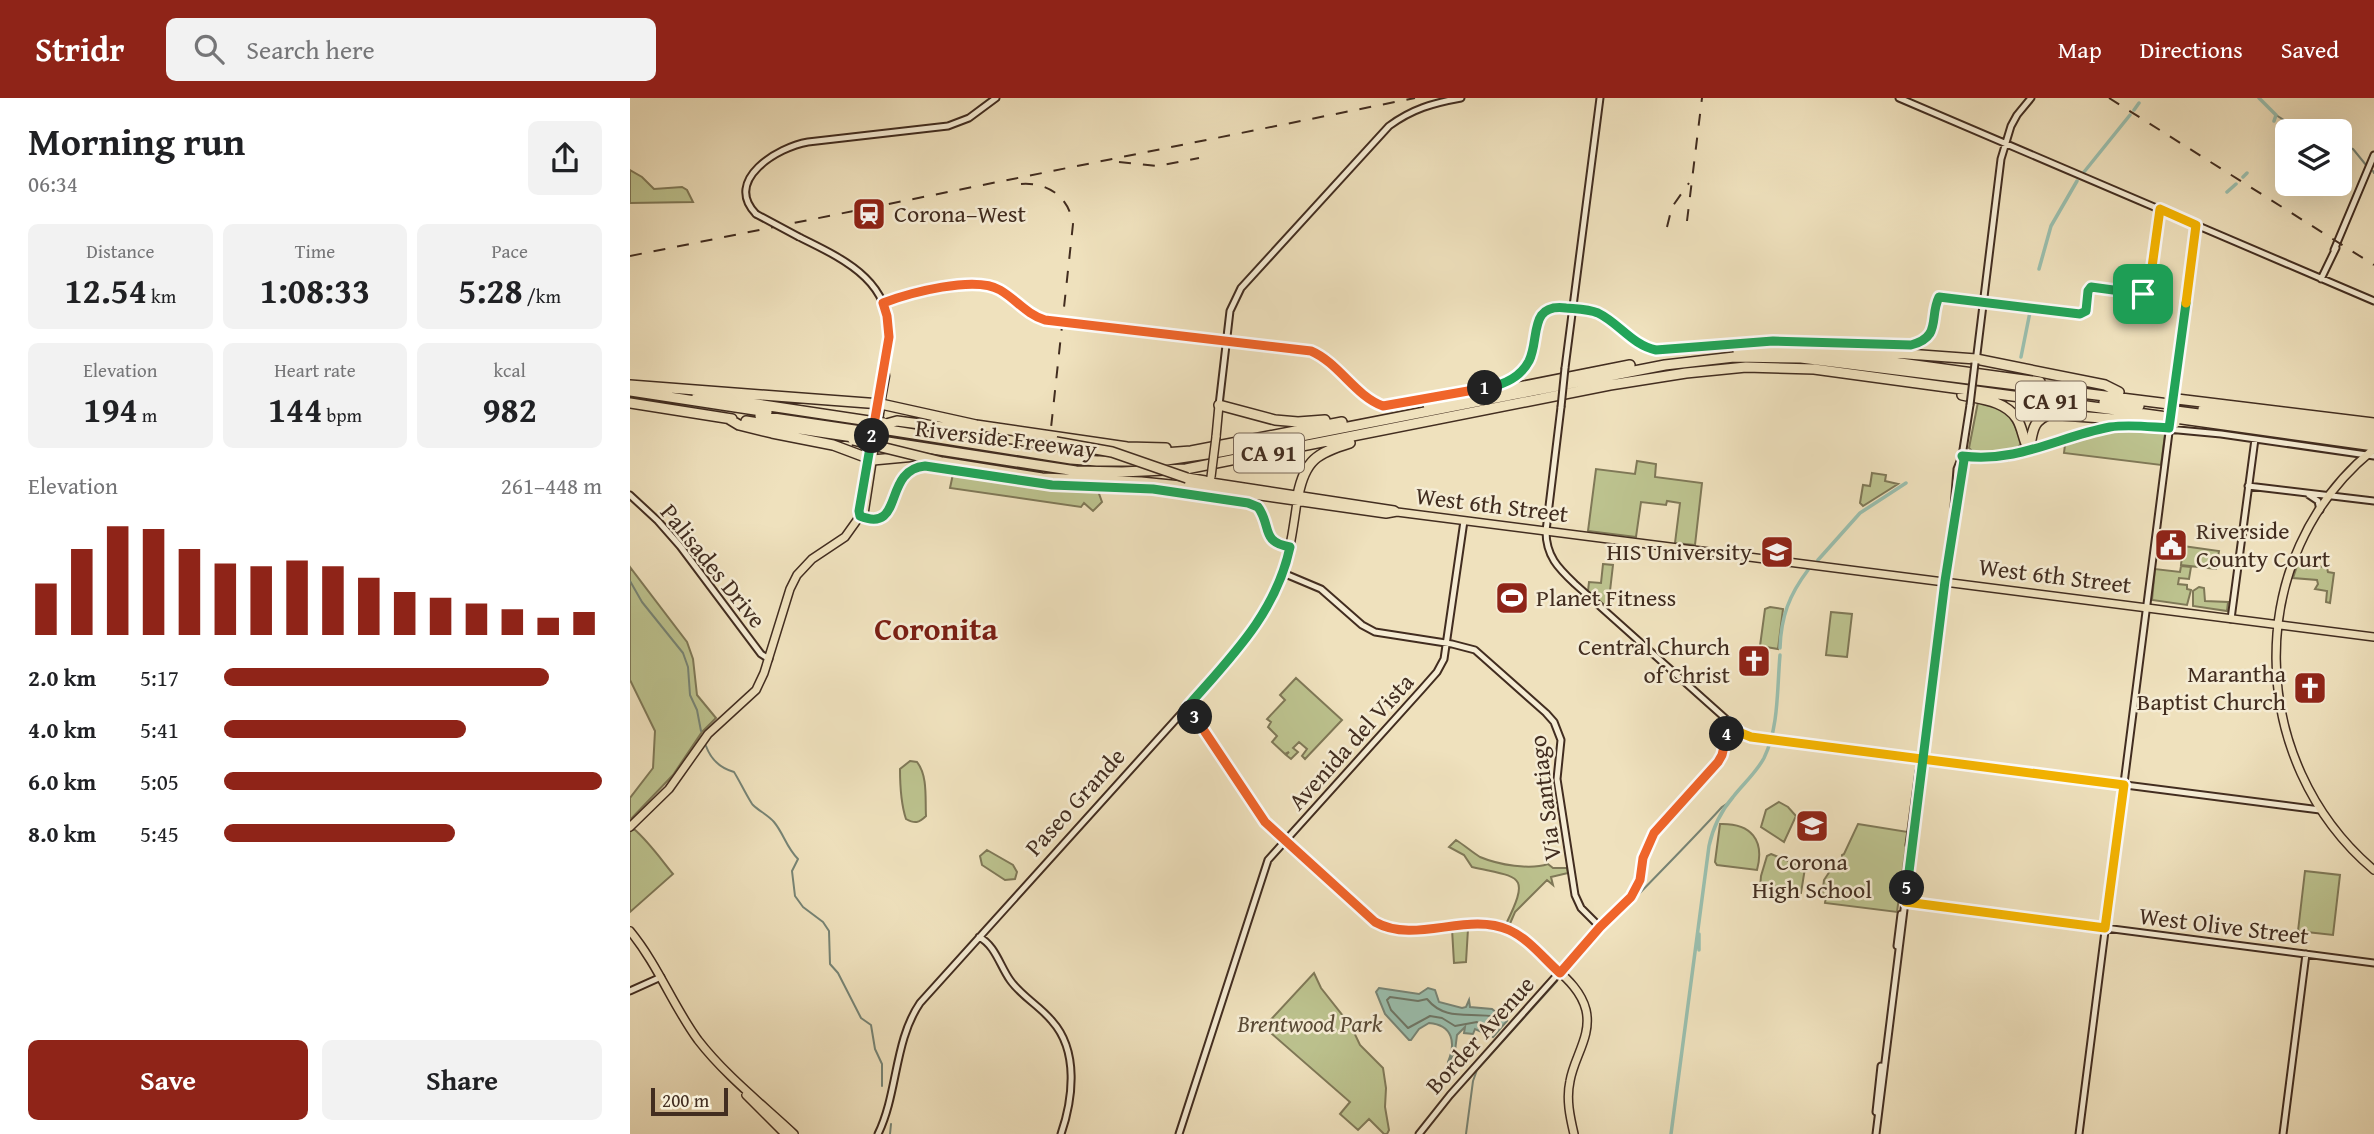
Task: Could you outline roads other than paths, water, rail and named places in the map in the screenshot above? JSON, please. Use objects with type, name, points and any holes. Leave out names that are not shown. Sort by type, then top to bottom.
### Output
[{"type":"highway","points":[[1760,350],[1845,348],[1976,361],[2105,385],[2119,392]]},
{"type":"highway","name":"Riverside Freeway","points":[[630,403],[843,434],[883,430],[1085,456],[1125,456],[1191,451],[1660,359],[1760,350],[1820,352],[2119,392],[2172,412],[2214,423],[2371,430]]},
{"type":"highway","points":[[883,430],[1065,463],[1165,466],[1647,372],[1755,361],[1823,364],[2172,412],[2371,430]]},
{"type":"highway","name":"Riverside Freeway","points":[[630,385],[868,430],[883,430],[1051,469],[1122,472],[1186,469],[1610,385],[1716,369],[1801,368],[1934,386],[2172,412],[2270,411],[2371,430]]},
{"type":"highway","points":[[630,385],[879,404],[976,425],[1062,438],[1127,447],[1181,448],[1191,451]]},
{"type":"highway","points":[[1934,386],[2004,407],[2017,418],[2029,450]]},
{"type":"highway","points":[[630,394],[868,430]]},
{"type":"highway","points":[[1219,405],[1288,422],[1354,420]]},
{"type":"highway","points":[[2029,450],[2034,426],[2040,418],[2050,414],[2172,412]]},
{"type":"highway","points":[[729,419],[740,425],[772,433],[833,444],[870,460],[925,456],[1062,475],[1106,476],[1122,472]]},
{"type":"highway","points":[[883,430],[897,421],[1107,450],[1187,478],[1211,483]]},
{"type":"highway","name":"Riverside Freeway","points":[[2371,430],[2374,448]]},
{"type":"highway","points":[[1297,499],[1304,472],[1316,457],[1374,433]]},
{"type":"highway","points":[[843,434],[853,440],[942,462],[1042,478],[1211,483]]},
{"type":"main road","points":[[630,827],[669,789],[708,734],[756,690],[797,575],[812,559],[845,537],[860,516],[886,376],[889,331],[883,303],[873,285],[861,272],[756,214],[748,203],[746,194],[751,177],[768,159],[787,147],[808,142],[948,126],[969,118],[996,98]]},
{"type":"main road","points":[[1211,483],[1230,311],[1241,288],[1380,135],[1415,109],[1461,98]]},
{"type":"main road","points":[[1600,98],[1546,531],[1547,549],[1557,567],[1745,736],[2320,810]]},
{"type":"main road","points":[[1899,98],[2374,301]]},
{"type":"main road","points":[[1875,1134],[1955,511],[1957,469],[1962,456],[1970,405],[1999,172],[2004,144],[2017,115],[2031,98]]},
{"type":"main road","points":[[2322,279],[2374,155]]},
{"type":"main road","points":[[883,303],[961,284],[979,284],[1000,290],[1027,312],[1045,320],[1295,348],[1326,359],[1373,402],[1390,407],[1510,381],[1528,362],[1536,325],[1542,314],[1558,307],[1597,313],[1646,348],[1666,350],[1773,341],[1911,345],[1922,342],[1930,335],[1939,297],[2084,314],[2088,291],[2094,287],[2146,294],[2149,289],[2160,209]]},
{"type":"main road","points":[[2079,1134],[2196,225]]},
{"type":"main road","points":[[1962,456],[2001,457],[2172,412],[2255,439],[2370,456]]},
{"type":"main road","points":[[2231,619],[2255,439]]},
{"type":"main road","points":[[2374,448],[2370,456],[2338,486],[2320,510],[2293,563],[2277,624],[2276,670],[2281,716],[2295,762],[2320,810],[2344,841],[2374,870]]},
{"type":"main road","points":[[860,516],[872,520],[884,515],[890,510],[897,486],[905,474],[916,467],[925,466],[1052,485],[1153,489],[1249,503],[1261,509],[1269,538],[1273,542],[1290,547]]},
{"type":"main road","name":"West 6th Street","points":[[1211,483],[1297,499],[2374,637]]},
{"type":"main road","points":[[2248,486],[2374,501]]},
{"type":"main road","points":[[2338,486],[2343,497]]},
{"type":"main road","points":[[2306,493],[2317,500],[2320,510]]},
{"type":"main road","name":"Palisades Drive","points":[[630,495],[674,539],[757,649],[769,659]]},
{"type":"main road","name":"Paseo Grande","points":[[878,1134],[887,1112],[911,1017],[920,1003],[1254,629],[1270,603],[1283,573],[1297,499]]},
{"type":"main road","name":"Avenida del Vista","points":[[1179,1134],[1268,860],[1437,672],[1444,659],[1464,521]]},
{"type":"main road","name":"Via Santiago","points":[[1283,573],[1321,589],[1362,625],[1375,632],[1470,648],[1479,653],[1554,722],[1561,740],[1557,779],[1575,895],[1581,908],[1600,927]]},
{"type":"main road","points":[[1188,706],[1261,816],[1284,841],[1364,914],[1380,924],[1407,930],[1498,926],[1519,936],[1579,994],[1587,1017],[1586,1035],[1568,1090],[1574,1134]]},
{"type":"main road","name":"Border Avenue","points":[[1419,1134],[1427,1120],[1600,927],[1631,897],[1636,888],[1645,851],[1654,833],[1718,762],[1725,747],[1729,723]]},
{"type":"main road","name":"West Olive Street","points":[[1904,902],[2374,963]]},
{"type":"main road","points":[[630,932],[707,1051],[790,1134]]},
{"type":"main road","points":[[979,937],[1011,986],[1055,1023],[1068,1052],[1070,1095],[1059,1134]]},
{"type":"main road","points":[[630,939],[659,978],[680,1022],[696,1045],[769,1119],[790,1134]]},
{"type":"main road","points":[[2283,1134],[2306,954]]},
{"type":"main road","points":[[630,991],[659,978]]},
{"type":"water","points":[[1379,988],[1419,994],[1428,988],[1435,990],[1439,1002],[1462,1008],[1466,1007],[1469,1000],[1470,1007],[1492,1009],[1507,1021],[1493,1037],[1475,1029],[1473,1034],[1464,1033],[1465,1027],[1457,1035],[1455,1051],[1449,1063],[1452,1042],[1448,1031],[1437,1024],[1429,1023],[1409,1040],[1385,1014],[1376,992]]},
{"type":"waterway","points":[[2259,98],[2276,115],[2274,121]]},
{"type":"waterway","points":[[2134,110],[2139,103]]},
{"type":"waterway","points":[[2084,172],[2130,115]]},
{"type":"waterway","points":[[2276,115],[2282,119]]},
{"type":"waterway","points":[[2352,149],[2366,165]]},
{"type":"waterway","points":[[2243,177],[2247,173]]},
{"type":"waterway","points":[[2039,269],[2051,226],[2077,181]]},
{"type":"waterway","points":[[2227,192],[2236,184]]},
{"type":"waterway","points":[[2021,357],[2030,312]]},
{"type":"waterway","points":[[1818,560],[1860,513],[1906,483]]},
{"type":"waterway","points":[[1780,648],[1787,607],[1808,570]]},
{"type":"waterway","points":[[630,581],[642,602],[683,653],[688,667],[690,695],[697,710],[701,731]]},
{"type":"waterway","points":[[1671,1134],[1709,846],[1721,814],[1757,769],[1769,746],[1776,708],[1780,655]]},
{"type":"waterway","points":[[706,746],[717,763],[734,772],[752,804],[774,822],[798,859],[792,871],[795,896],[829,931],[830,964],[838,973],[861,1018],[871,1025],[875,1049],[882,1064],[882,1086]]},
{"type":"waterway","points":[[1568,969],[1728,803]]},
{"type":"waterway","points":[[1699,934],[1699,950]]},
{"type":"waterway","points":[[1466,1134],[1477,1070],[1557,981]]},
{"type":"waterway","points":[[890,1134],[891,1124]]},
{"type":"railway","points":[[630,256],[1415,98]]},
{"type":"railway","points":[[1687,221],[1702,98]]},
{"type":"railway","points":[[2109,98],[2374,265]]},
{"type":"railway","points":[[1119,162],[1158,166],[1199,158]]},
{"type":"railway","points":[[1667,227],[1672,207],[1689,183]]},
{"type":"railway","points":[[1021,184],[1040,186],[1056,193],[1067,206],[1073,224],[1051,428]]},
{"type":"place","name":"Corona–West","points":[[869,214]]},
{"type":"place","name":"Riverside County Court","points":[[2171,545]]},
{"type":"place","name":"HIS University","points":[[1777,552]]},
{"type":"place","name":"Planet Fitness","points":[[1512,598]]},
{"type":"place","name":"Central Church of Christ","points":[[1754,661]]},
{"type":"place","name":"Marantha Baptist Church","points":[[2310,688]]},
{"type":"place","name":"Corona High School","points":[[1812,826]]},
{"type":"district","name":"Coronita","points":[[936,629]]},
{"type":"park label","name":"Brentwood Park","points":[[1310,1024]]}]
